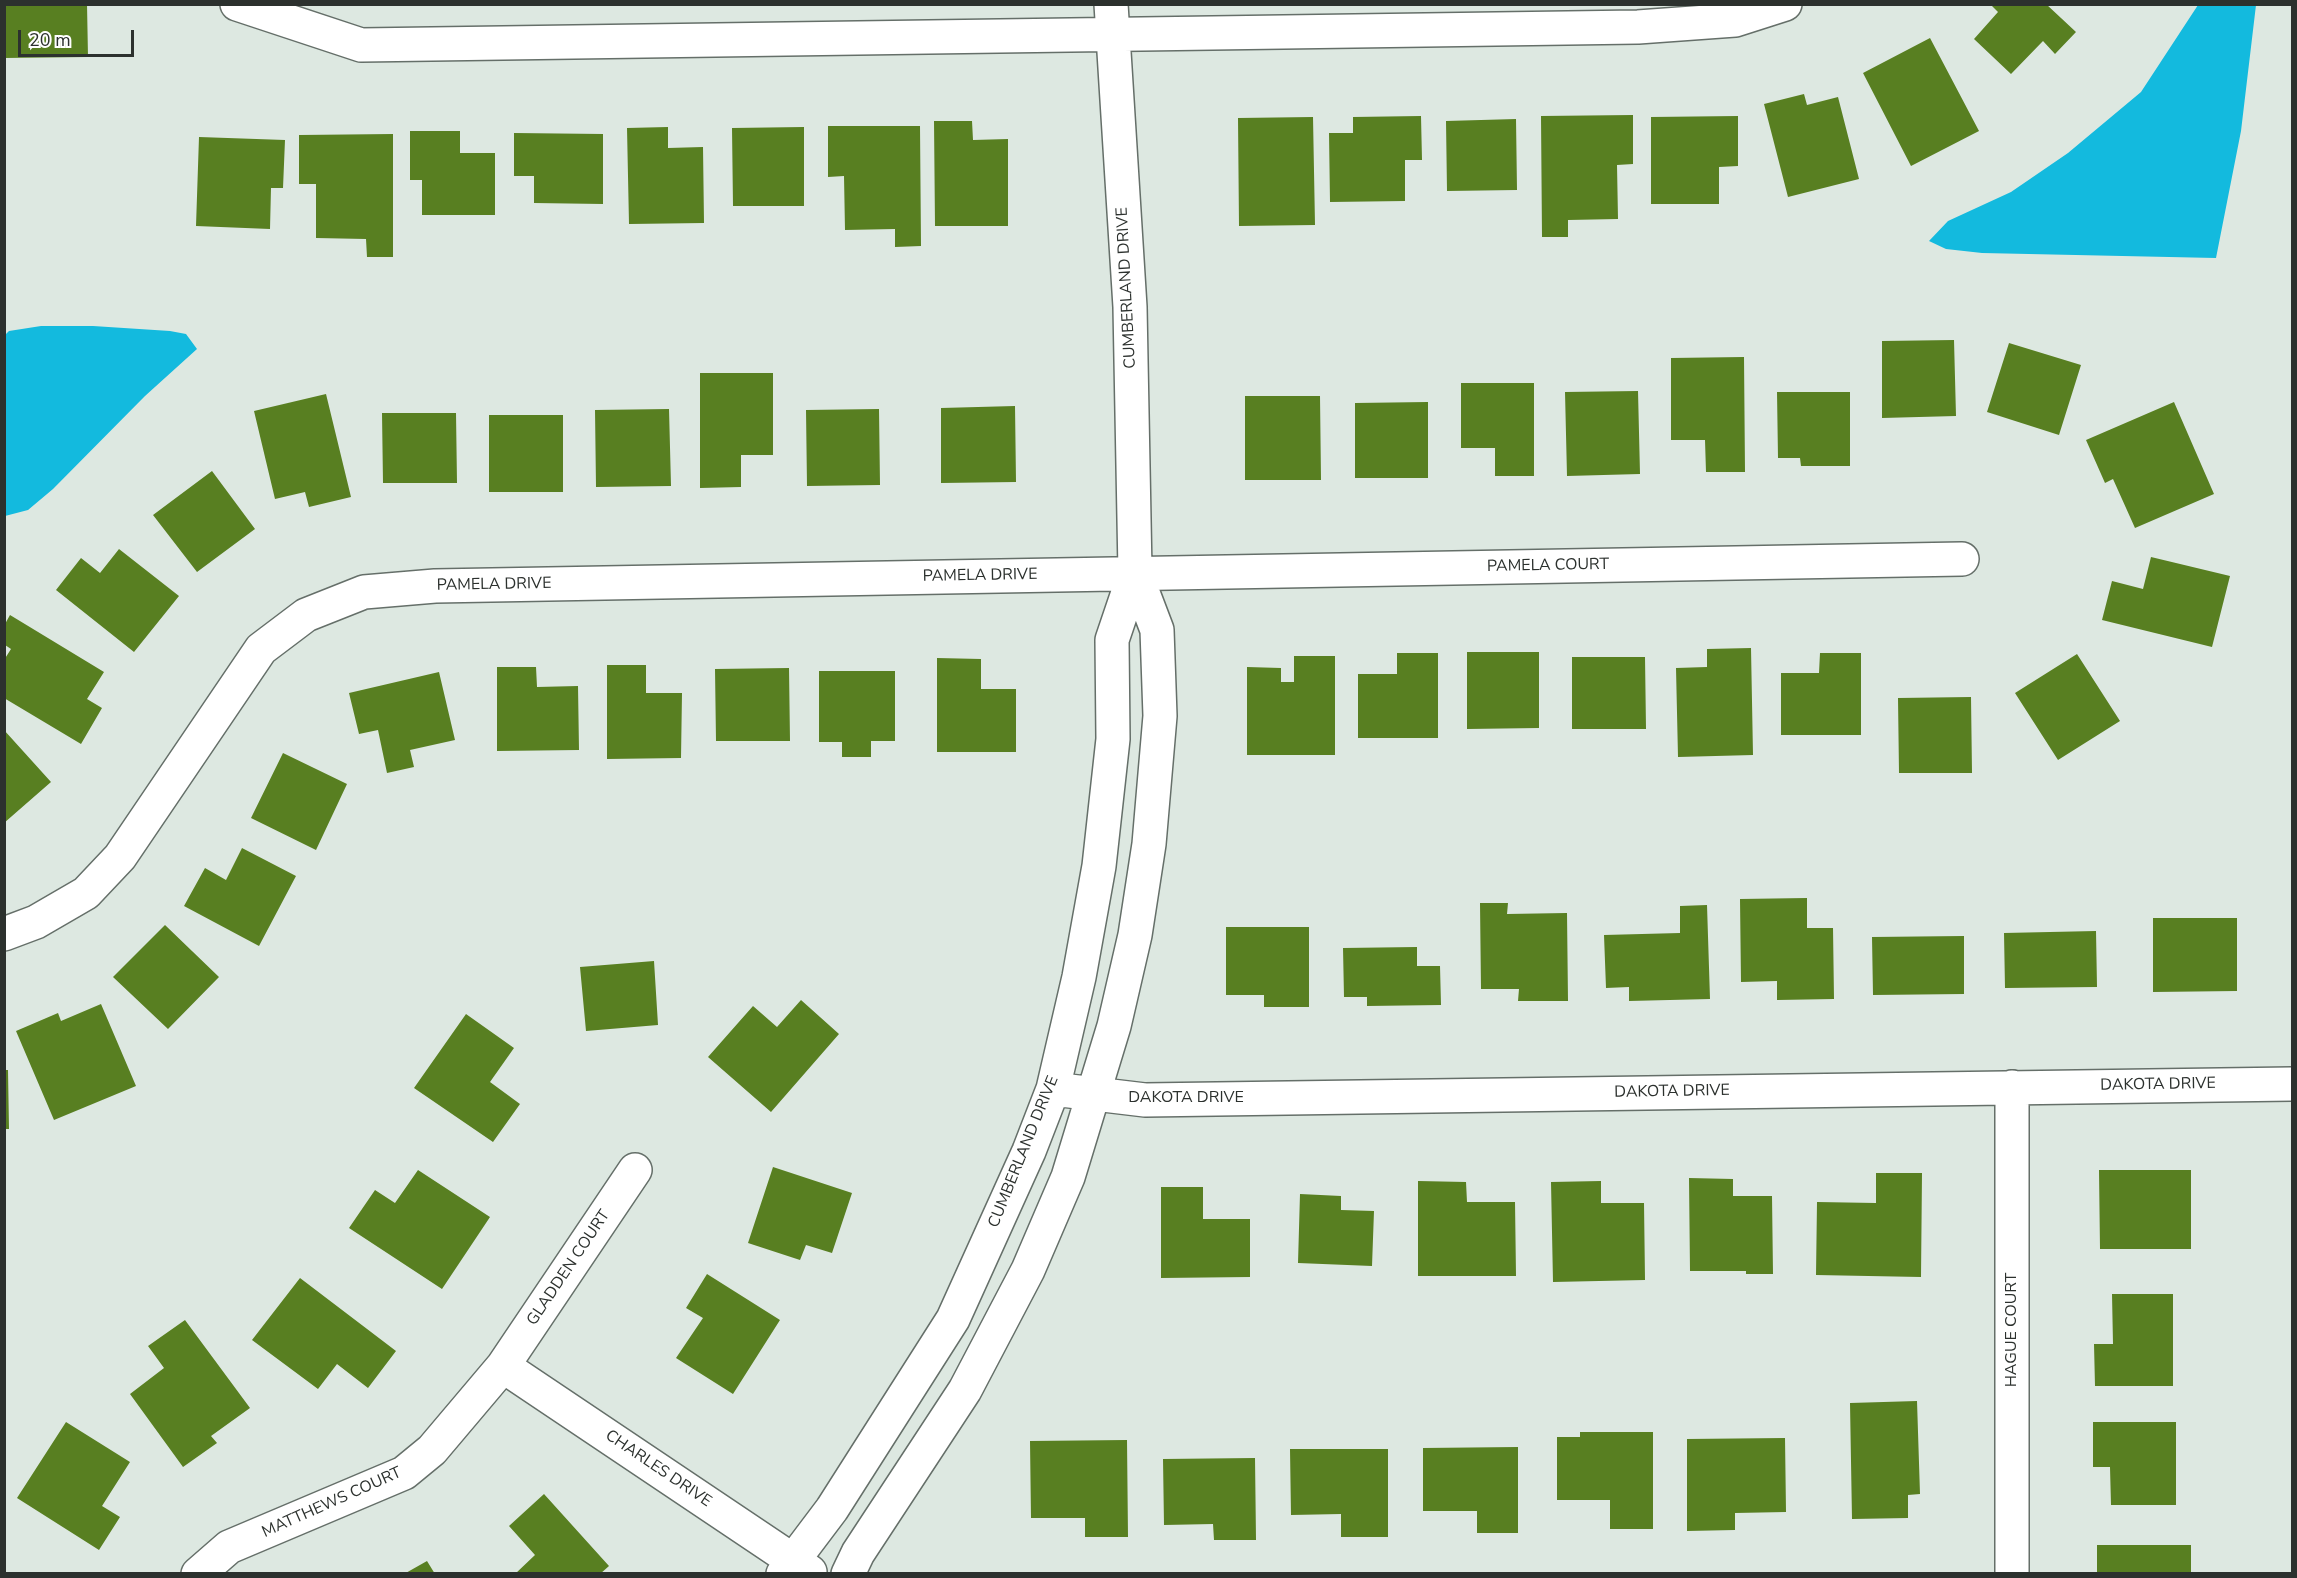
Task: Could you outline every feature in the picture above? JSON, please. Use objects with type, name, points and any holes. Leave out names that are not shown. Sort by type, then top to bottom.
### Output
[{"type":"street","points":[[237,4],[361,45],[1112,20],[1638,27],[1735,20],[1785,4]]},
{"type":"street","name":"CUMBERLAND DRIVE","points":[[848,1574],[863,1544],[965,1390],[1029,1270],[1068,1177],[1114,1026],[1135,935],[1149,844],[1160,716],[1157,630],[1135,572],[1130,307],[1112,20]]},
{"type":"street","name":"PAMELA COURT","points":[[1135,572],[1962,559]]},
{"type":"street","name":"CUMBERLAND DRIVE","points":[[796,1569],[953,1319],[1029,1151],[1053,1089],[1079,977],[1099,866],[1113,739],[1112,640],[1135,572]]},
{"type":"street","name":"PAMELA DRIVE","points":[[4,934],[36,922],[86,892],[120,857],[261,649],[306,615],[364,592],[435,586],[1135,572]]},
{"type":"street","name":"DAKOTA DRIVE","points":[[1053,1089],[1093,1096],[1145,1100],[2292,1084]]},
{"type":"street","name":"HAGUE COURT","points":[[2012,1087],[2012,1574]]},
{"type":"street","name":"GLADDEN COURT","points":[[503,1366],[635,1170]]},
{"type":"street","name":"CHARLES DRIVE","points":[[503,1366],[796,1569]]},
{"type":"street","name":"MATTHEWS COURT","points":[[198,1574],[229,1547],[404,1473],[432,1450],[503,1366]]},
{"type":"water","points":[[2198,5],[2256,5],[2241,131],[2216,258],[1982,253],[1946,249],[1929,241],[1948,221],[2011,192],[2068,153],[2141,92]]},
{"type":"water","points":[[41,326],[93,326],[170,331],[186,334],[197,349],[145,396],[53,489],[28,510],[5,516],[5,335],[9,331]]},
{"type":"building","points":[[4,4],[87,4],[88,57],[4,58]]},
{"type":"building","points":[[1990,4],[2046,4],[2076,32],[2055,54],[2043,41],[2011,74],[1974,39],[1998,12]]},
{"type":"building","points":[[1930,38],[1979,131],[1911,166],[1863,73]]},
{"type":"building","points":[[1804,94],[1807,105],[1838,97],[1859,179],[1788,197],[1764,104]]},
{"type":"building","points":[[1633,115],[1633,164],[1617,165],[1618,219],[1568,220],[1568,237],[1542,237],[1541,116]]},
{"type":"building","points":[[1421,116],[1422,160],[1405,160],[1405,201],[1330,202],[1329,133],[1353,133],[1353,117]]},
{"type":"building","points":[[1738,116],[1738,166],[1719,167],[1719,204],[1651,204],[1651,117]]},
{"type":"building","points":[[1313,117],[1315,225],[1239,226],[1238,118]]},
{"type":"building","points":[[1516,119],[1517,190],[1447,191],[1446,121]]},
{"type":"building","points":[[934,121],[972,121],[973,140],[1008,139],[1008,226],[935,226]]},
{"type":"building","points":[[828,126],[920,126],[921,246],[895,247],[895,229],[845,230],[844,176],[828,177]]},
{"type":"building","points":[[668,127],[668,148],[703,147],[704,223],[629,224],[627,128]]},
{"type":"building","points":[[804,127],[804,206],[733,206],[732,128]]},
{"type":"building","points":[[410,131],[460,131],[460,153],[495,153],[495,215],[422,215],[422,180],[410,180]]},
{"type":"building","points":[[514,133],[603,134],[603,204],[534,203],[534,176],[514,176]]},
{"type":"building","points":[[393,134],[393,257],[367,257],[366,239],[316,238],[316,184],[299,184],[299,135]]},
{"type":"building","points":[[199,137],[285,140],[283,188],[271,188],[270,229],[196,226]]},
{"type":"building","points":[[1954,340],[1956,416],[1882,418],[1882,341]]},
{"type":"building","points":[[2009,343],[2081,365],[2059,435],[1987,412]]},
{"type":"building","points":[[1744,357],[1745,472],[1706,472],[1705,440],[1671,440],[1671,358]]},
{"type":"building","points":[[700,373],[773,373],[773,455],[741,455],[741,487],[700,488]]},
{"type":"building","points":[[1461,383],[1534,383],[1534,476],[1495,476],[1495,448],[1461,448]]},
{"type":"building","points":[[1638,391],[1640,474],[1567,476],[1565,392]]},
{"type":"building","points":[[1777,392],[1850,392],[1850,466],[1801,466],[1800,458],[1778,458]]},
{"type":"building","points":[[326,394],[351,497],[309,507],[305,492],[275,499],[254,411]]},
{"type":"building","points":[[1245,396],[1320,396],[1321,480],[1245,480]]},
{"type":"building","points":[[1428,402],[1428,478],[1355,478],[1355,403]]},
{"type":"building","points":[[2174,402],[2214,494],[2135,528],[2113,479],[2105,483],[2086,440]]},
{"type":"building","points":[[1015,406],[1016,482],[941,483],[941,408]]},
{"type":"building","points":[[669,409],[671,486],[596,487],[595,410]]},
{"type":"building","points":[[879,409],[880,485],[807,486],[806,410]]},
{"type":"building","points":[[382,413],[456,413],[457,483],[383,483]]},
{"type":"building","points":[[489,415],[563,415],[563,492],[489,492]]},
{"type":"building","points":[[212,471],[255,529],[197,572],[153,515]]},
{"type":"building","points":[[119,549],[179,596],[134,652],[56,590],[81,558],[100,573]]},
{"type":"building","points":[[2151,557],[2230,576],[2212,647],[2102,620],[2112,581],[2143,589]]},
{"type":"building","points":[[10,615],[104,672],[87,699],[102,708],[81,744],[4,698],[4,660],[11,649],[5,645],[5,624]]},
{"type":"building","points":[[1751,648],[1753,755],[1678,757],[1676,668],[1707,667],[1707,649]]},
{"type":"building","points":[[1467,652],[1539,652],[1539,728],[1467,729]]},
{"type":"building","points":[[1397,653],[1438,653],[1438,738],[1358,738],[1358,674],[1397,674]]},
{"type":"building","points":[[1820,653],[1861,653],[1861,735],[1781,735],[1781,673],[1819,673]]},
{"type":"building","points":[[2077,654],[2120,721],[2058,760],[2015,693]]},
{"type":"building","points":[[1294,656],[1335,656],[1335,755],[1247,755],[1247,667],[1281,668],[1281,682],[1294,682]]},
{"type":"building","points":[[1572,657],[1645,657],[1646,729],[1572,729]]},
{"type":"building","points":[[937,658],[981,659],[981,689],[1016,689],[1016,752],[937,752]]},
{"type":"building","points":[[607,665],[646,665],[646,693],[682,693],[681,758],[607,759]]},
{"type":"building","points":[[497,667],[536,667],[537,687],[578,686],[579,750],[497,751]]},
{"type":"building","points":[[789,668],[790,741],[716,741],[715,669]]},
{"type":"building","points":[[819,671],[895,671],[895,741],[871,741],[871,757],[842,757],[842,742],[819,742]]},
{"type":"building","points":[[439,672],[455,740],[410,750],[414,767],[387,773],[378,730],[359,734],[349,693]]},
{"type":"building","points":[[1971,697],[1972,773],[1899,773],[1898,698]]},
{"type":"building","points":[[4,730],[51,782],[4,823]]},
{"type":"building","points":[[283,753],[347,784],[316,850],[251,818]]},
{"type":"building","points":[[242,848],[296,876],[259,946],[184,906],[205,868],[226,880]]},
{"type":"building","points":[[1807,898],[1807,928],[1833,928],[1834,999],[1777,1000],[1777,981],[1741,982],[1740,899]]},
{"type":"building","points":[[1480,903],[1508,903],[1507,914],[1567,913],[1568,1001],[1518,1001],[1519,989],[1481,989]]},
{"type":"building","points":[[1707,905],[1710,999],[1629,1001],[1629,987],[1606,988],[1604,935],[1680,933],[1680,906]]},
{"type":"building","points":[[2153,918],[2237,918],[2237,991],[2153,992]]},
{"type":"building","points":[[165,925],[219,977],[168,1029],[113,977]]},
{"type":"building","points":[[1226,927],[1309,927],[1309,1007],[1264,1007],[1264,995],[1226,995]]},
{"type":"building","points":[[2096,931],[2097,987],[2005,988],[2004,933]]},
{"type":"building","points":[[1964,936],[1964,994],[1873,995],[1872,937]]},
{"type":"building","points":[[1417,947],[1417,966],[1440,966],[1441,1005],[1367,1006],[1367,997],[1344,997],[1343,948]]},
{"type":"building","points":[[654,961],[658,1025],[586,1031],[580,967]]},
{"type":"building","points":[[801,1000],[839,1034],[771,1112],[708,1057],[753,1006],[777,1027]]},
{"type":"building","points":[[101,1004],[136,1086],[54,1120],[16,1031],[58,1013],[61,1021]]},
{"type":"building","points":[[466,1014],[514,1048],[490,1082],[520,1104],[493,1142],[414,1088]]},
{"type":"building","points":[[4,1070],[8,1070],[9,1129],[4,1129]]},
{"type":"building","points":[[773,1167],[852,1193],[832,1253],[806,1245],[800,1260],[748,1243]]},
{"type":"building","points":[[418,1170],[490,1217],[442,1289],[349,1228],[375,1190],[395,1203]]},
{"type":"building","points":[[2099,1170],[2191,1170],[2191,1249],[2100,1249]]},
{"type":"building","points":[[1876,1173],[1922,1173],[1921,1277],[1816,1275],[1817,1202],[1876,1203]]},
{"type":"building","points":[[1689,1178],[1733,1179],[1733,1196],[1772,1196],[1773,1274],[1746,1274],[1746,1271],[1690,1271]]},
{"type":"building","points":[[1418,1181],[1466,1182],[1467,1202],[1515,1202],[1516,1276],[1418,1276]]},
{"type":"building","points":[[1601,1181],[1601,1203],[1644,1203],[1645,1280],[1553,1282],[1551,1182]]},
{"type":"building","points":[[1161,1187],[1203,1187],[1203,1219],[1250,1219],[1250,1277],[1161,1278]]},
{"type":"building","points":[[1300,1194],[1341,1196],[1341,1210],[1374,1211],[1372,1266],[1298,1263]]},
{"type":"building","points":[[707,1274],[780,1320],[733,1394],[676,1358],[703,1318],[686,1308]]},
{"type":"building","points":[[300,1278],[396,1351],[368,1388],[337,1364],[318,1389],[252,1340]]},
{"type":"building","points":[[2112,1294],[2173,1294],[2173,1386],[2095,1386],[2094,1344],[2113,1344]]},
{"type":"building","points":[[185,1320],[250,1408],[211,1436],[217,1443],[183,1467],[130,1394],[164,1368],[148,1346]]},
{"type":"building","points":[[1917,1401],[1920,1494],[1908,1495],[1908,1518],[1852,1519],[1850,1403]]},
{"type":"building","points":[[66,1422],[130,1462],[102,1506],[120,1517],[99,1550],[17,1498]]},
{"type":"building","points":[[2093,1422],[2176,1422],[2176,1505],[2111,1505],[2110,1467],[2093,1467]]},
{"type":"building","points":[[1580,1432],[1653,1432],[1653,1529],[1610,1529],[1610,1500],[1557,1500],[1557,1437],[1580,1437]]},
{"type":"building","points":[[1785,1438],[1786,1512],[1735,1513],[1735,1530],[1687,1531],[1687,1439]]},
{"type":"building","points":[[1127,1440],[1128,1537],[1085,1537],[1085,1518],[1031,1518],[1030,1441]]},
{"type":"building","points":[[1518,1447],[1518,1533],[1477,1533],[1477,1511],[1423,1511],[1423,1448]]},
{"type":"building","points":[[1290,1449],[1388,1449],[1388,1537],[1341,1537],[1341,1514],[1291,1515]]},
{"type":"building","points":[[1255,1458],[1256,1540],[1214,1540],[1213,1524],[1164,1525],[1163,1459]]},
{"type":"building","points":[[544,1494],[609,1566],[600,1574],[515,1574],[535,1555],[509,1526]]},
{"type":"building","points":[[2097,1545],[2191,1545],[2191,1574],[2097,1574]]},
{"type":"building","points":[[427,1561],[435,1574],[404,1574]]}]
